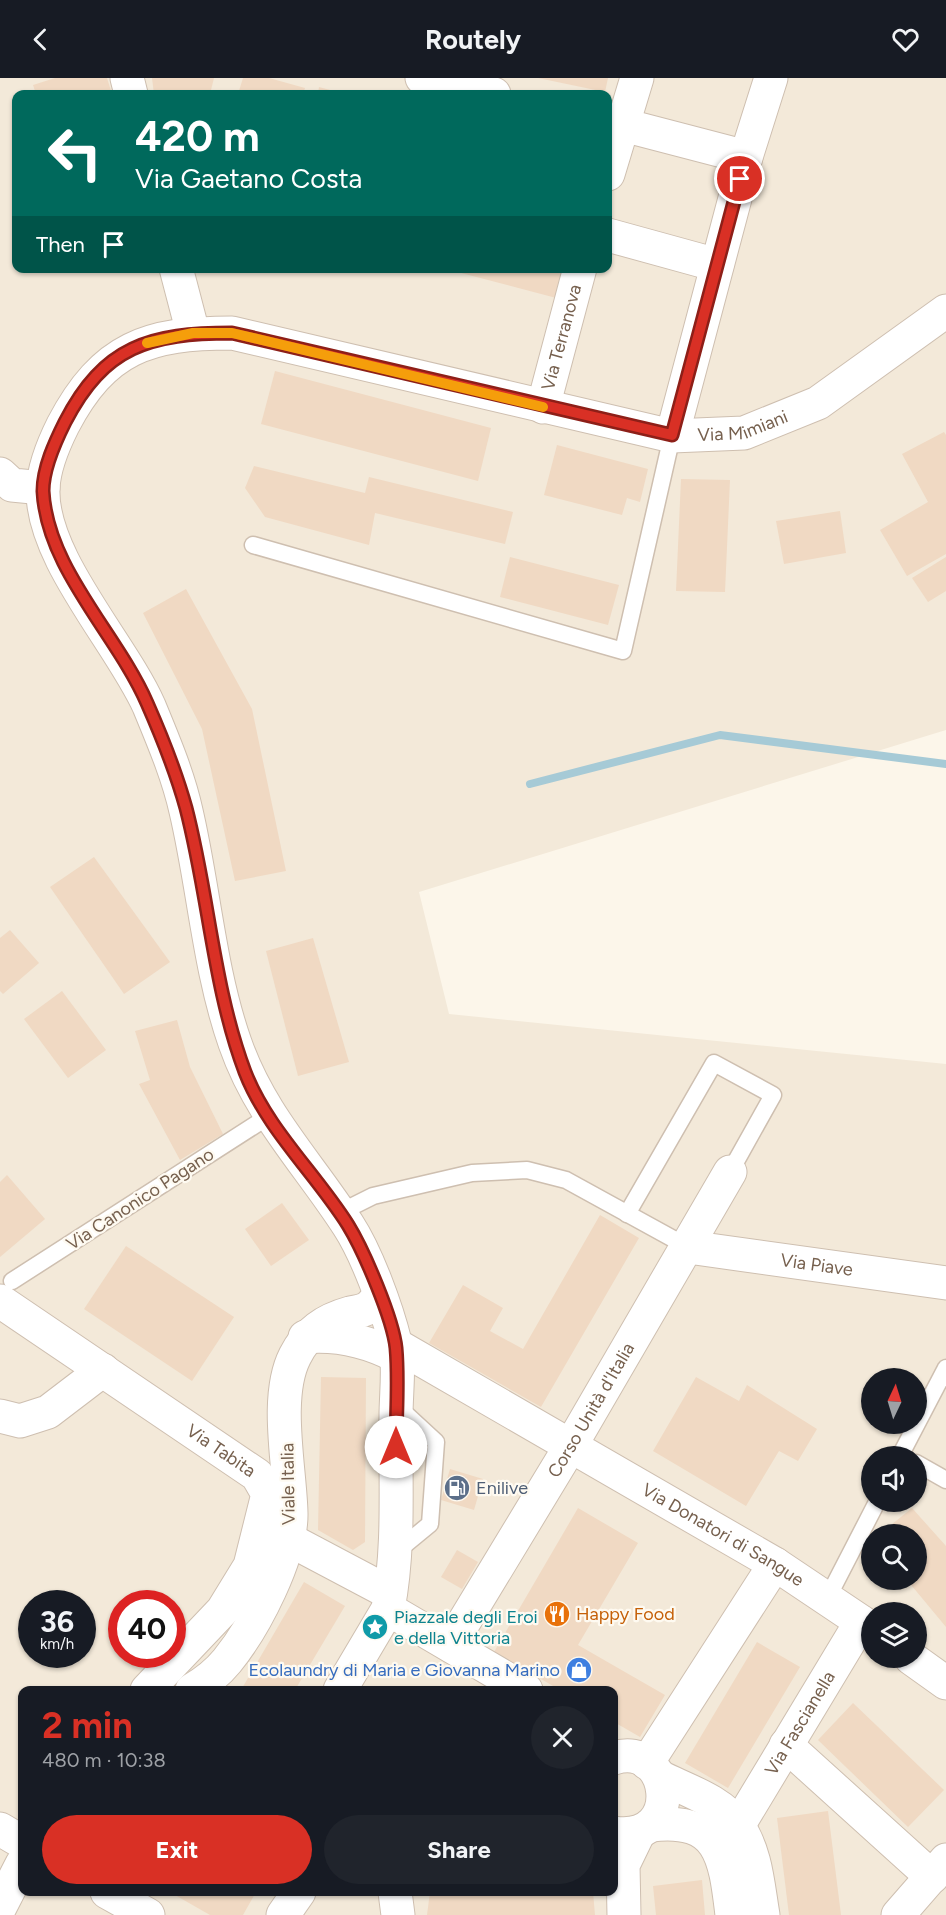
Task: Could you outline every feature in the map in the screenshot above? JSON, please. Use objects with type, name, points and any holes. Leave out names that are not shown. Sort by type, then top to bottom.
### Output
[{"type":"street","points":[[422,78],[476,90]]},
{"type":"street","points":[[612,145],[615,123],[637,78]]},
{"type":"street","points":[[672,435],[746,157],[771,78]]},
{"type":"street","points":[[615,123],[746,157]]},
{"type":"street","points":[[612,236],[717,265]]},
{"type":"street","points":[[177,273],[193,333]]},
{"type":"street","name":"Via Terranova","points":[[543,407],[579,273]]},
{"type":"street","name":"Via Mimiani","points":[[389,1601],[395,1553],[396,1351],[380,1295],[350,1227],[269,1116],[246,1076],[227,1021],[186,809],[166,748],[145,698],[63,560],[49,527],[14,486],[54,444],[79,395],[114,357],[157,339],[193,333],[232,333],[543,407],[672,435],[744,433],[818,404],[943,321]]},
{"type":"street","name":"Corso Unità d'Italia","points":[[450,1646],[688,1247],[730,1172]]},
{"type":"street","name":"Via Piave","points":[[688,1247],[946,1283]]},
{"type":"street","name":"Via Tabita","points":[[6,1291],[102,1370],[257,1475],[268,1494],[250,1566],[228,1601],[151,1686]]},
{"type":"street","points":[[305,1337],[332,1319],[367,1309],[380,1295]]},
{"type":"street","name":"Via Donatori di Sangue","points":[[305,1337],[330,1335],[396,1351],[570,1446],[775,1564],[861,1622]]},
{"type":"street","name":"Viale Italia","points":[[197,1686],[226,1662],[247,1631],[288,1539],[291,1516],[285,1403],[288,1375],[305,1337]]},
{"type":"street","points":[[0,1416],[20,1421],[48,1412],[102,1370]]},
{"type":"street","points":[[288,1539],[389,1601],[450,1646],[511,1686]]},
{"type":"street","points":[[633,1760],[775,1564]]},
{"type":"street","points":[[342,1686],[389,1601]]},
{"type":"street","name":"Via Fascianella","points":[[738,1826],[786,1744],[861,1632]]},
{"type":"street","points":[[925,1668],[946,1683]]},
{"type":"street","points":[[786,1744],[939,1868],[898,1915]]},
{"type":"street","points":[[633,1760],[716,1805],[738,1826],[753,1860],[763,1915]]},
{"type":"street","points":[[624,1915],[623,1865],[634,1830],[659,1815],[664,1803],[633,1760]]},
{"type":"street","points":[[634,1830],[672,1822],[691,1826],[705,1833],[718,1845],[732,1915]]},
{"type":"street","points":[[0,1829],[18,1840]]},
{"type":"street","points":[[0,1907],[18,1872]]},
{"type":"street","points":[[114,1896],[148,1915]]},
{"type":"street","points":[[284,1915],[296,1896]]},
{"type":"street","points":[[396,1896],[398,1915]]},
{"type":"lane","points":[[253,545],[623,651],[672,435]]},
{"type":"lane","points":[[627,1214],[714,1063],[773,1095],[730,1172]]},
{"type":"lane","name":"Via Canonico Pagano","points":[[6,1291],[269,1116]]},
{"type":"lane","points":[[339,1213],[373,1196],[472,1173],[527,1170],[566,1180],[688,1247]]},
{"type":"lane","points":[[907,1446],[946,1368]]},
{"type":"lane","points":[[927,1469],[946,1480]]},
{"type":"lane","points":[[827,1599],[873,1512]]},
{"type":"shaded area","points":[[0,78],[946,78],[946,730],[419,892],[449,1014],[946,1064],[946,1915],[0,1915]]},
{"type":"building","points":[[55,78],[107,78],[111,90],[35,90],[33,85]]},
{"type":"building","points":[[152,78],[214,78],[211,90],[154,90]]},
{"type":"building","points":[[243,78],[269,78],[305,88],[304,90],[239,90]]},
{"type":"building","points":[[538,78],[608,78],[605,90]]},
{"type":"building","points":[[461,273],[567,273],[560,299]]},
{"type":"building","points":[[275,371],[491,428],[478,481],[261,424]]},
{"type":"building","points":[[944,432],[946,435],[946,554],[907,576],[880,530],[928,502],[902,454]]},
{"type":"building","points":[[557,445],[648,469],[640,502],[627,498],[622,515],[544,495]]},
{"type":"building","points":[[254,466],[365,493],[369,477],[513,512],[505,544],[375,513],[369,545],[265,517],[245,488]]},
{"type":"building","points":[[681,479],[730,480],[725,592],[676,591]]},
{"type":"building","points":[[840,511],[846,553],[784,564],[776,521]]},
{"type":"building","points":[[510,557],[619,585],[608,625],[500,597]]},
{"type":"building","points":[[946,557],[946,591],[928,602],[912,578]]},
{"type":"building","points":[[186,589],[252,709],[286,871],[235,881],[202,729],[143,613]]},
{"type":"building","points":[[94,857],[170,962],[124,994],[50,887]]},
{"type":"building","points":[[10,930],[39,963],[3,994],[0,991],[0,938]]},
{"type":"building","points":[[313,938],[349,1062],[298,1076],[266,951]]},
{"type":"building","points":[[62,991],[106,1050],[68,1078],[24,1019]]},
{"type":"building","points":[[177,1020],[190,1067],[223,1134],[180,1160],[139,1084],[150,1080],[135,1031]]},
{"type":"building","points":[[7,1175],[45,1219],[0,1257],[0,1182]]},
{"type":"building","points":[[282,1203],[309,1240],[271,1266],[245,1229]]},
{"type":"building","points":[[600,1215],[639,1238],[541,1407],[429,1343],[463,1285],[503,1308],[490,1331],[523,1349]]},
{"type":"building","points":[[126,1246],[234,1317],[192,1381],[84,1309]]},
{"type":"building","points":[[321,1377],[366,1378],[365,1542],[353,1550],[318,1530]]},
{"type":"building","points":[[696,1377],[739,1401],[747,1385],[817,1429],[798,1461],[779,1451],[746,1506],[653,1451]]},
{"type":"building","points":[[450,1469],[483,1479],[474,1510],[441,1500]]},
{"type":"building","points":[[578,1508],[638,1543],[578,1645],[665,1695],[640,1737],[618,1724],[618,1686],[553,1686],[494,1652]]},
{"type":"building","points":[[907,1512],[916,1512],[926,1524],[892,1524]]},
{"type":"building","points":[[927,1525],[946,1546],[946,1627],[915,1590],[927,1590]]},
{"type":"building","points":[[457,1550],[478,1562],[462,1589],[441,1577]]},
{"type":"building","points":[[304,1582],[345,1606],[297,1686],[243,1686]]},
{"type":"building","points":[[757,1642],[800,1667],[728,1788],[685,1763]]},
{"type":"building","points":[[853,1703],[944,1790],[908,1827],[818,1740]]},
{"type":"building","points":[[828,1811],[841,1915],[789,1915],[777,1818]]},
{"type":"building","points":[[702,1880],[705,1915],[656,1915],[653,1886]]},
{"type":"building","points":[[177,1896],[254,1896],[243,1915],[210,1915]]},
{"type":"building","points":[[429,1896],[593,1896],[595,1915],[427,1915]]},
{"type":"waterway","points":[[530,784],[720,735],[946,764]]},
{"type":"slow traffic","points":[[147,343],[193,333],[232,333],[543,407]]},
{"type":"place","name":"Enilive","points":[[457,1488]]},
{"type":"place","name":"Happy Food","points":[[557,1614]]},
{"type":"place","name":"Piazzale degli Eroi e della Vittoria","points":[[375,1627]]},
{"type":"place","name":"Ecolaundry di Maria e Giovanna Marino","points":[[579,1670]]},
{"type":"route","points":[[396,1447],[396,1345],[380,1295],[350,1227],[269,1116],[246,1076],[227,1021],[186,809],[166,748],[145,698],[63,560],[49,527],[43,488],[54,444],[79,395],[114,357],[157,339],[193,333],[232,333],[543,407],[672,435],[740,179]]}]
